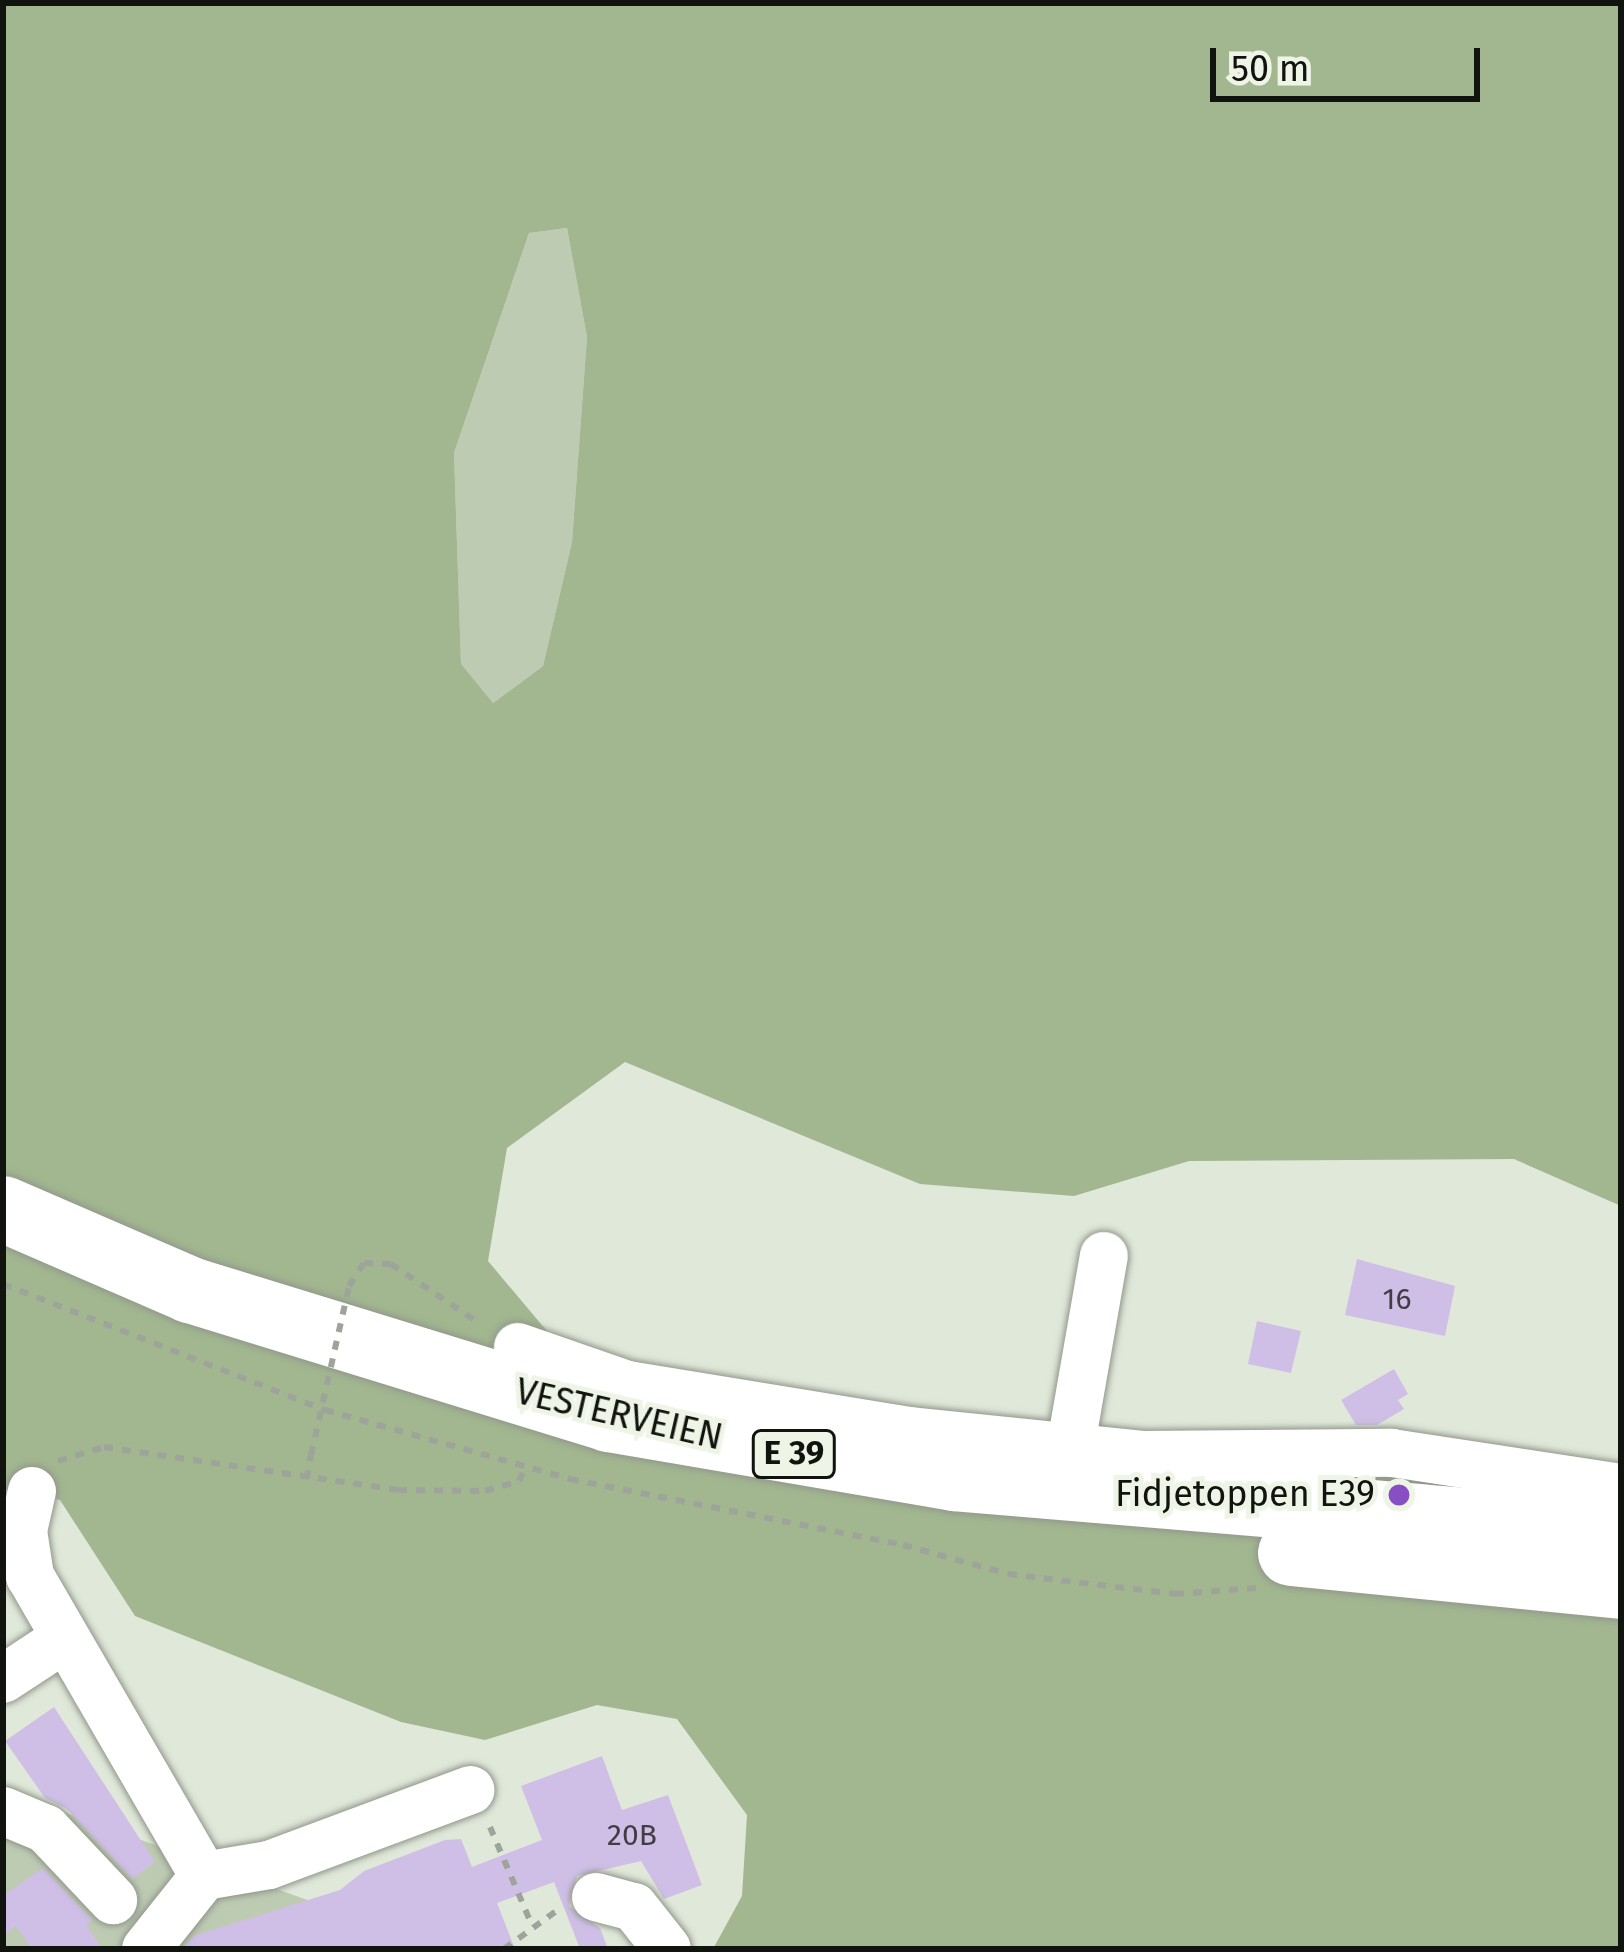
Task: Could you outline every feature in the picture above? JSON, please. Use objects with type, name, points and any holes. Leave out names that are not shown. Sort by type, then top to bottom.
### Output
[{"type":"highway","name":"VESTERVEIEN","points":[[3,1209],[190,1290],[609,1419],[954,1478],[1621,1534]]},
{"type":"highway","name":"VESTERVEIEN","points":[[3,1250],[287,1363],[602,1450],[825,1495],[1087,1531],[1621,1586]]},
{"type":"street","points":[[1070,1450],[1104,1256]]},
{"type":"street","points":[[518,1347],[656,1391],[1070,1450],[1392,1453],[1621,1488]]},
{"type":"street","points":[[32,1491],[24,1549],[64,1639],[204,1876]]},
{"type":"street","points":[[3,1679],[64,1639]]},
{"type":"street","points":[[146,1949],[204,1876],[268,1865],[479,1806]]},
{"type":"street","points":[[3,1811],[46,1828],[113,1900]]},
{"type":"street","points":[[596,1897],[634,1907],[667,1949]]},
{"type":"path","points":[[307,1479],[349,1286],[364,1263],[391,1264],[518,1347]]},
{"type":"path","points":[[32,1491],[59,1460],[89,1448],[307,1479],[485,1491],[519,1480],[525,1468]]},
{"type":"path","points":[[479,1806],[531,1923]]},
{"type":"path","points":[[504,1949],[531,1923],[596,1897]]},
{"type":"shaded area","points":[[3,3],[1621,3],[1621,1206],[1514,1159],[1189,1161],[1074,1196],[920,1184],[625,1062],[507,1148],[488,1261],[557,1343],[762,1402],[1621,1482],[1621,1949],[713,1949],[742,1896],[747,1815],[677,1719],[597,1705],[485,1740],[401,1722],[135,1616],[60,1500],[3,1489]],"holes":[[[567,228],[587,337],[572,542],[543,666],[493,703],[461,664],[454,453],[529,233]]]},
{"type":"shaded area","points":[[567,228],[587,337],[572,542],[543,666],[493,703],[461,665],[454,453],[529,233]]},
{"type":"shaded area","points":[[3,1790],[443,1949],[3,1949]]},
{"type":"building","points":[[1357,1259],[1455,1286],[1445,1336],[1345,1315]]},
{"type":"building","points":[[1257,1321],[1301,1331],[1291,1373],[1248,1364]]},
{"type":"building","points":[[1394,1369],[1408,1394],[1398,1400],[1404,1409],[1377,1425],[1356,1425],[1341,1400]]},
{"type":"building","points":[[54,1707],[155,1862],[132,1879],[67,1809],[45,1798],[5,1741]]},
{"type":"building","points":[[602,1756],[622,1810],[668,1795],[702,1885],[664,1899],[641,1861],[577,1876],[569,1906],[600,1928],[608,1949],[580,1949],[554,1882],[497,1903],[515,1949],[182,1949],[193,1936],[340,1890],[364,1871],[445,1840],[461,1839],[472,1867],[542,1840],[521,1786]]},
{"type":"building","points":[[43,1868],[93,1920],[86,1925],[103,1949],[32,1949],[16,1926],[3,1935],[3,1896]]},
{"type":"place","name":"Fidjetoppen E39","points":[[1399,1495]]}]
